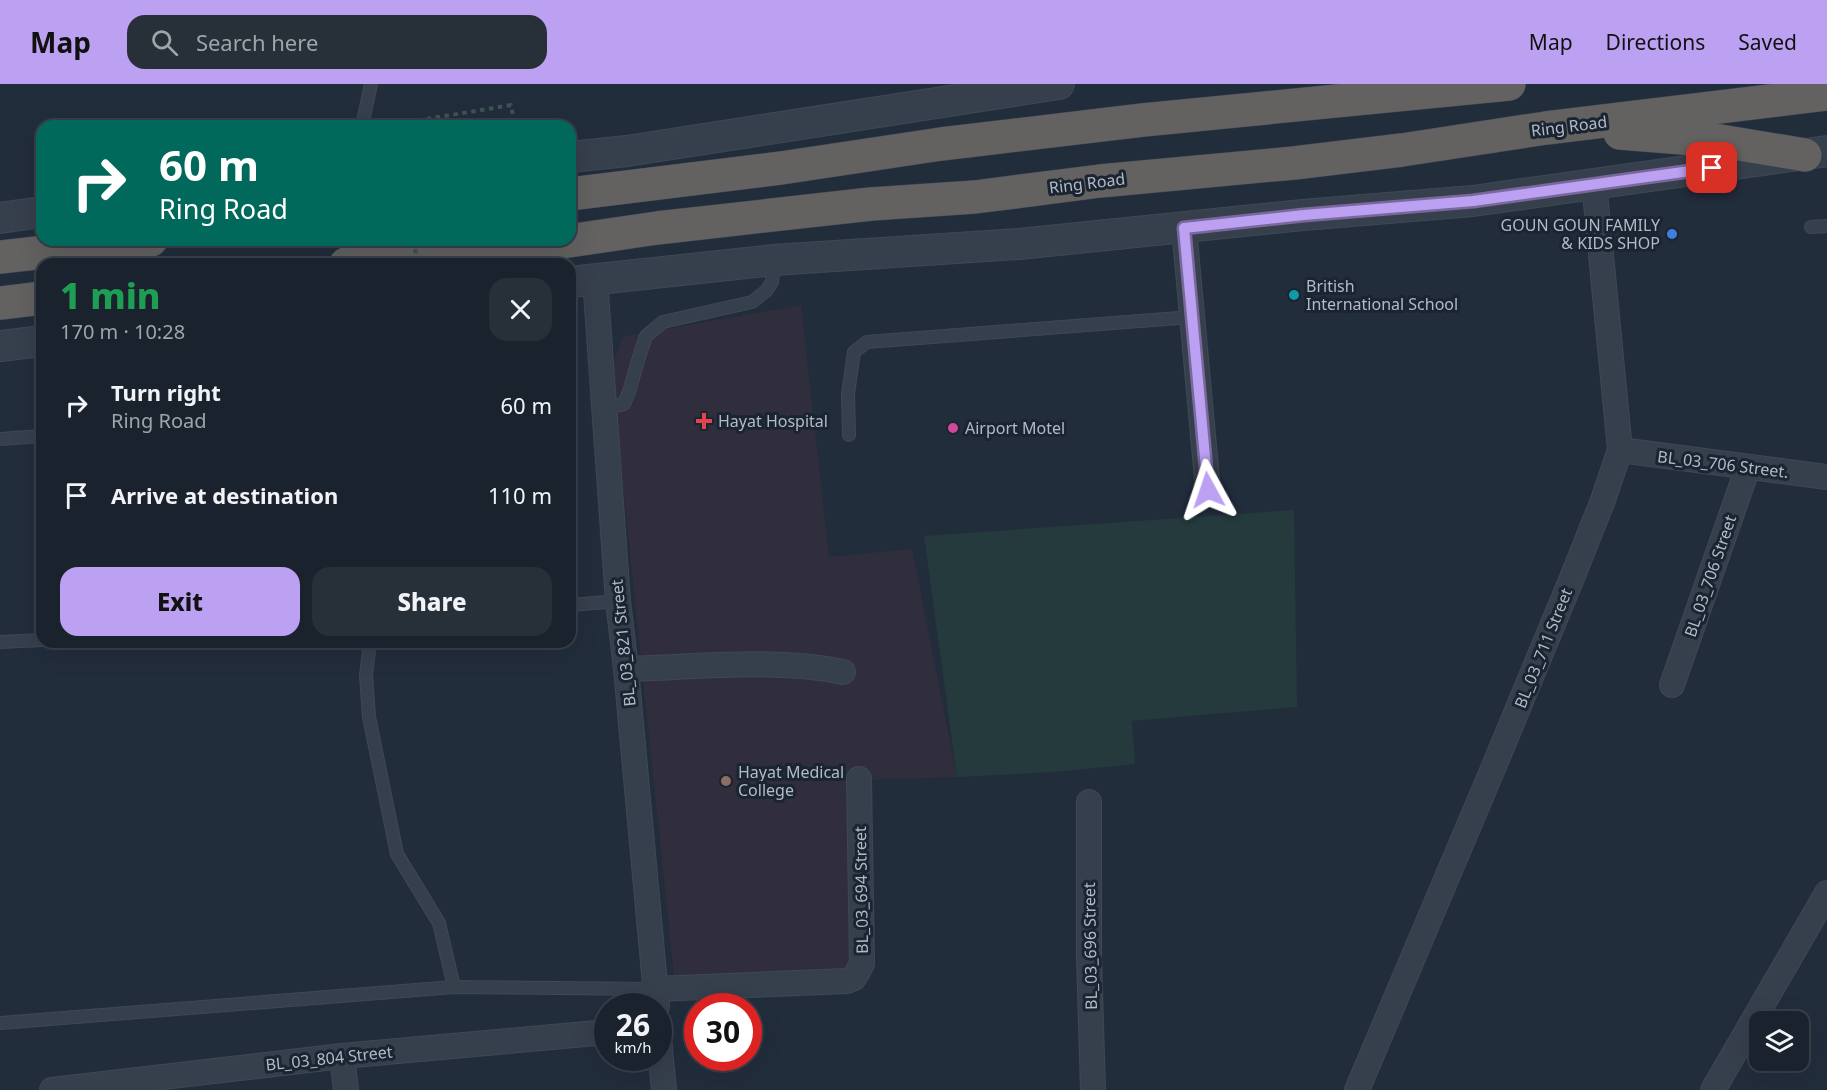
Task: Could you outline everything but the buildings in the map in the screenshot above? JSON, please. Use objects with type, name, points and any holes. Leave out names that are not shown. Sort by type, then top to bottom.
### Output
[{"type":"highway","points":[[576,193],[769,170],[941,144],[1298,104],[1392,97],[1495,85]]},
{"type":"highway","name":"Ring Road","points":[[576,240],[657,228],[871,204],[975,197],[1100,181],[1294,163],[1402,150],[1546,128],[1827,94]]},
{"type":"highway","points":[[1546,128],[1720,141],[1816,153]]},
{"type":"highway","points":[[0,257],[98,246]]},
{"type":"highway","name":"Ring Road","points":[[420,258],[534,246]]},
{"type":"highway","points":[[0,303],[36,299]]},
{"type":"street","points":[[576,156],[639,149],[1059,84]]},
{"type":"street","points":[[582,280],[774,260],[1019,244],[1304,215],[1473,201],[1816,153]]},
{"type":"street","name":"BL_03_711 Street","points":[[1357,1090],[1568,588],[1620,450],[1594,183]]},
{"type":"street","points":[[0,218],[36,213]]},
{"type":"street","points":[[1184,228],[1208,490]]},
{"type":"street","name":"BL_03_821 Street","points":[[582,280],[604,409],[618,600],[656,993]]},
{"type":"street","points":[[0,346],[36,342]]},
{"type":"street","name":"BL_03_706 Street.","points":[[1620,450],[1827,477]]},
{"type":"street","name":"BL_03_706 Street","points":[[1672,685],[1748,466]]},
{"type":"street","points":[[626,669],[776,664],[843,672]]},
{"type":"street","name":"BL_03_694 Street","points":[[672,997],[846,981],[854,978],[862,964],[859,779]]},
{"type":"street","name":"BL_03_696 Street","points":[[1089,802],[1089,957],[1093,1090]]},
{"type":"street","points":[[1713,1090],[1827,893]]},
{"type":"street","name":"BL_03_804 Street","points":[[52,1090],[342,1056],[594,1033]]},
{"type":"street","points":[[342,1056],[346,1090]]},
{"type":"street","points":[[662,1071],[664,1090]]},
{"type":"lane","points":[[363,120],[371,84]]},
{"type":"lane","points":[[1811,227],[1827,226]]},
{"type":"lane","points":[[604,409],[624,404],[646,336],[663,322],[752,302],[766,291],[772,282],[774,260]]},
{"type":"lane","points":[[849,435],[848,394],[854,352],[867,342],[1192,317]]},
{"type":"lane","points":[[0,439],[36,436]]},
{"type":"lane","points":[[576,604],[618,600]]},
{"type":"lane","points":[[0,642],[36,640]]},
{"type":"lane","points":[[369,648],[366,675],[369,717],[397,854],[439,923],[454,987]]},
{"type":"lane","points":[[0,1023],[454,987],[594,995]]},
{"type":"path","points":[[426,120],[511,105],[514,120]]},
{"type":"shaded area","points":[[801,305],[829,557],[912,549],[957,777],[859,780],[854,978],[674,976],[620,456],[614,363],[622,337]]},
{"type":"green space","points":[[1294,510],[1297,707],[1132,721],[1135,764],[1055,772],[957,777],[924,536]]},
{"type":"place","name":"GOUN GOUN FAMILY & KIDS SHOP","points":[[1672,234]]},
{"type":"place","name":"British International School","points":[[1294,295]]},
{"type":"place","name":"Hayat Hospital","points":[[704,421]]},
{"type":"place","name":"Airport Motel","points":[[953,428]]},
{"type":"place","name":"Hayat Medical College","points":[[726,781]]},
{"type":"route","points":[[1208,490],[1184,228],[1473,201],[1712,168]]}]
